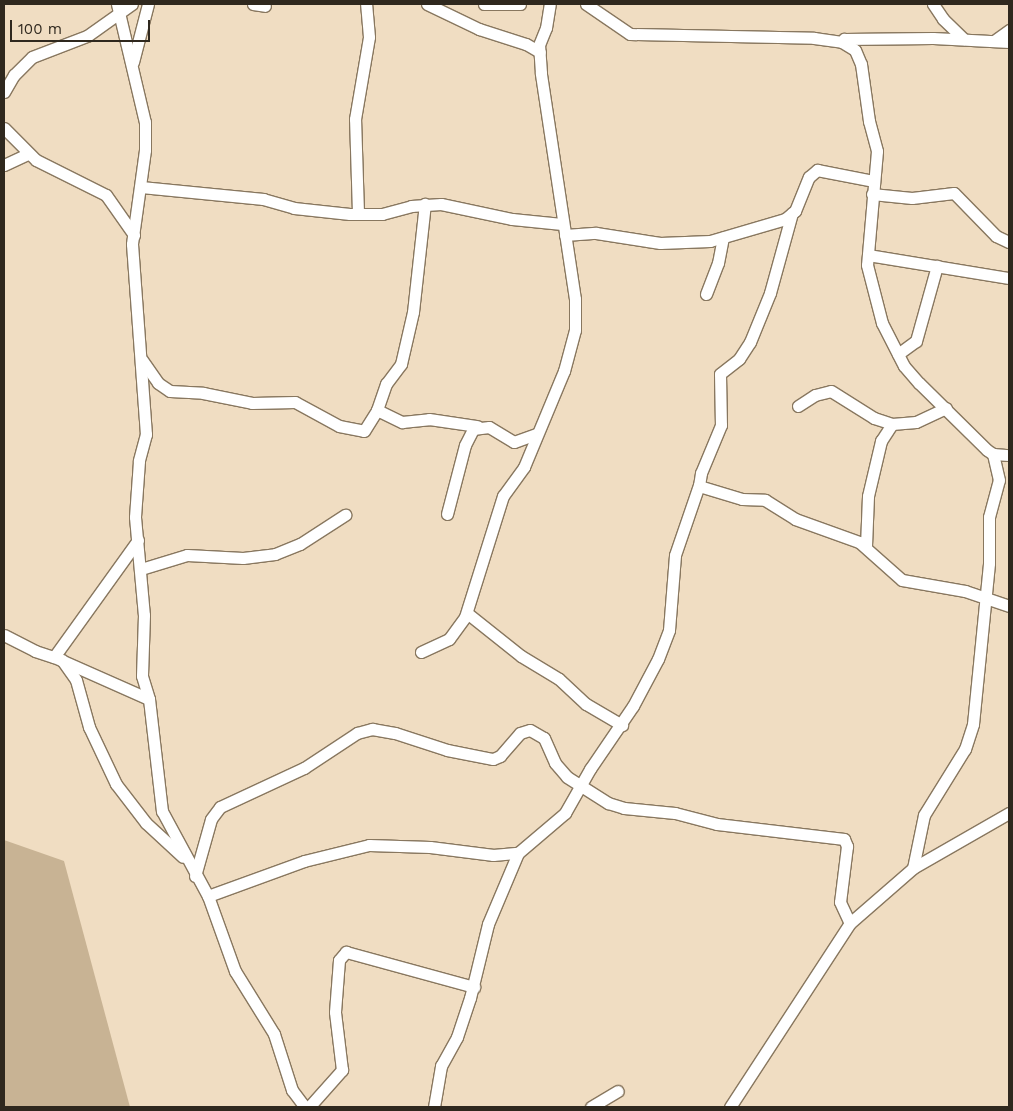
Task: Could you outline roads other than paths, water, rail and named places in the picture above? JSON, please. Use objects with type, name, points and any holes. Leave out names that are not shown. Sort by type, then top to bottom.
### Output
[{"type":"street","points":[[4,92],[9,77],[32,57],[75,42],[118,10],[132,4]]},
{"type":"street","points":[[133,62],[148,4]]},
{"type":"street","points":[[253,4],[265,6]]},
{"type":"street","points":[[358,213],[355,119],[369,36],[366,4]]},
{"type":"street","points":[[427,4],[479,29],[526,44],[540,52]]},
{"type":"street","points":[[484,4],[520,4]]},
{"type":"street","points":[[421,652],[449,639],[467,613],[504,496],[524,467],[536,434],[564,371],[575,330],[575,299],[563,229],[559,180],[540,52],[550,4]]},
{"type":"street","points":[[586,4],[630,34],[814,38],[842,42],[855,50],[864,78],[869,121],[877,151],[868,256],[874,300],[898,354],[911,374],[995,459],[998,487],[988,523],[991,543],[977,700],[970,736],[959,760],[930,802],[920,829],[914,868]]},
{"type":"street","points":[[933,4],[943,19],[964,39]]},
{"type":"street","points":[[118,10],[133,62],[145,122],[141,188],[133,219],[134,236],[132,244],[146,434],[137,486],[138,540],[141,569],[142,676],[149,699],[162,811],[194,876],[208,896],[235,971],[274,1034],[292,1090],[305,1107]]},
{"type":"street","points":[[994,41],[1009,30]]},
{"type":"street","points":[[842,42],[844,39],[964,39],[1009,42]]},
{"type":"street","points":[[4,128],[28,154],[45,165],[96,187],[117,208],[134,236]]},
{"type":"street","points":[[4,165],[28,154]]},
{"type":"street","points":[[141,188],[263,199],[309,210],[358,213],[382,214],[425,204],[563,229],[660,243],[704,242],[776,224],[792,213],[803,199],[809,177],[817,170],[873,181]]},
{"type":"street","points":[[872,194],[912,198],[954,193],[996,236],[1009,242]]},
{"type":"street","points":[[140,358],[158,383],[170,391],[203,392],[252,403],[295,402],[339,426],[362,431],[368,427],[377,410],[384,390],[401,364],[413,312],[425,204]]},
{"type":"street","points":[[434,1107],[441,1066],[457,1036],[474,987],[488,924],[518,853],[565,812],[622,725],[655,665],[669,630],[675,555],[721,425],[720,374],[740,359],[750,342],[770,293],[792,213]]},
{"type":"street","points":[[706,294],[718,262],[723,237]]},
{"type":"street","points":[[868,256],[1009,278]]},
{"type":"street","points":[[898,354],[916,341],[937,266]]},
{"type":"street","points":[[798,406],[815,395],[831,391],[874,418],[892,424],[916,422],[946,408]]},
{"type":"street","points":[[377,410],[402,422],[429,419],[489,427],[514,442],[536,434]]},
{"type":"street","points":[[866,546],[868,496],[881,441],[892,424]]},
{"type":"street","points":[[447,514],[465,445],[477,426]]},
{"type":"street","points":[[995,459],[1007,455]]},
{"type":"street","points":[[699,485],[707,491],[765,500],[795,519],[866,546],[902,580],[985,597],[1009,606]]},
{"type":"street","points":[[141,569],[194,554],[242,558],[275,554],[300,544],[345,515]]},
{"type":"street","points":[[58,658],[138,540]]},
{"type":"street","points":[[467,613],[521,656],[559,679],[586,704],[622,725]]},
{"type":"street","points":[[4,635],[35,651],[58,658],[149,699]]},
{"type":"street","points":[[58,658],[76,680],[88,727],[116,784],[146,823],[186,860]]},
{"type":"street","points":[[194,876],[211,819],[220,807],[288,776],[331,752],[350,736],[366,730],[395,733],[447,750],[493,759],[500,756],[520,733],[533,730],[544,738],[558,768],[580,788],[624,808],[675,813],[717,824],[844,839],[847,846],[840,902],[850,923]]},
{"type":"street","points":[[730,1107],[850,923],[914,868],[1009,813]]},
{"type":"street","points":[[208,896],[304,860],[369,845],[430,847],[493,854],[518,853]]},
{"type":"street","points":[[309,1107],[342,1070],[336,1012],[339,960],[346,952],[474,987]]},
{"type":"street","points":[[591,1107],[618,1091]]}]
